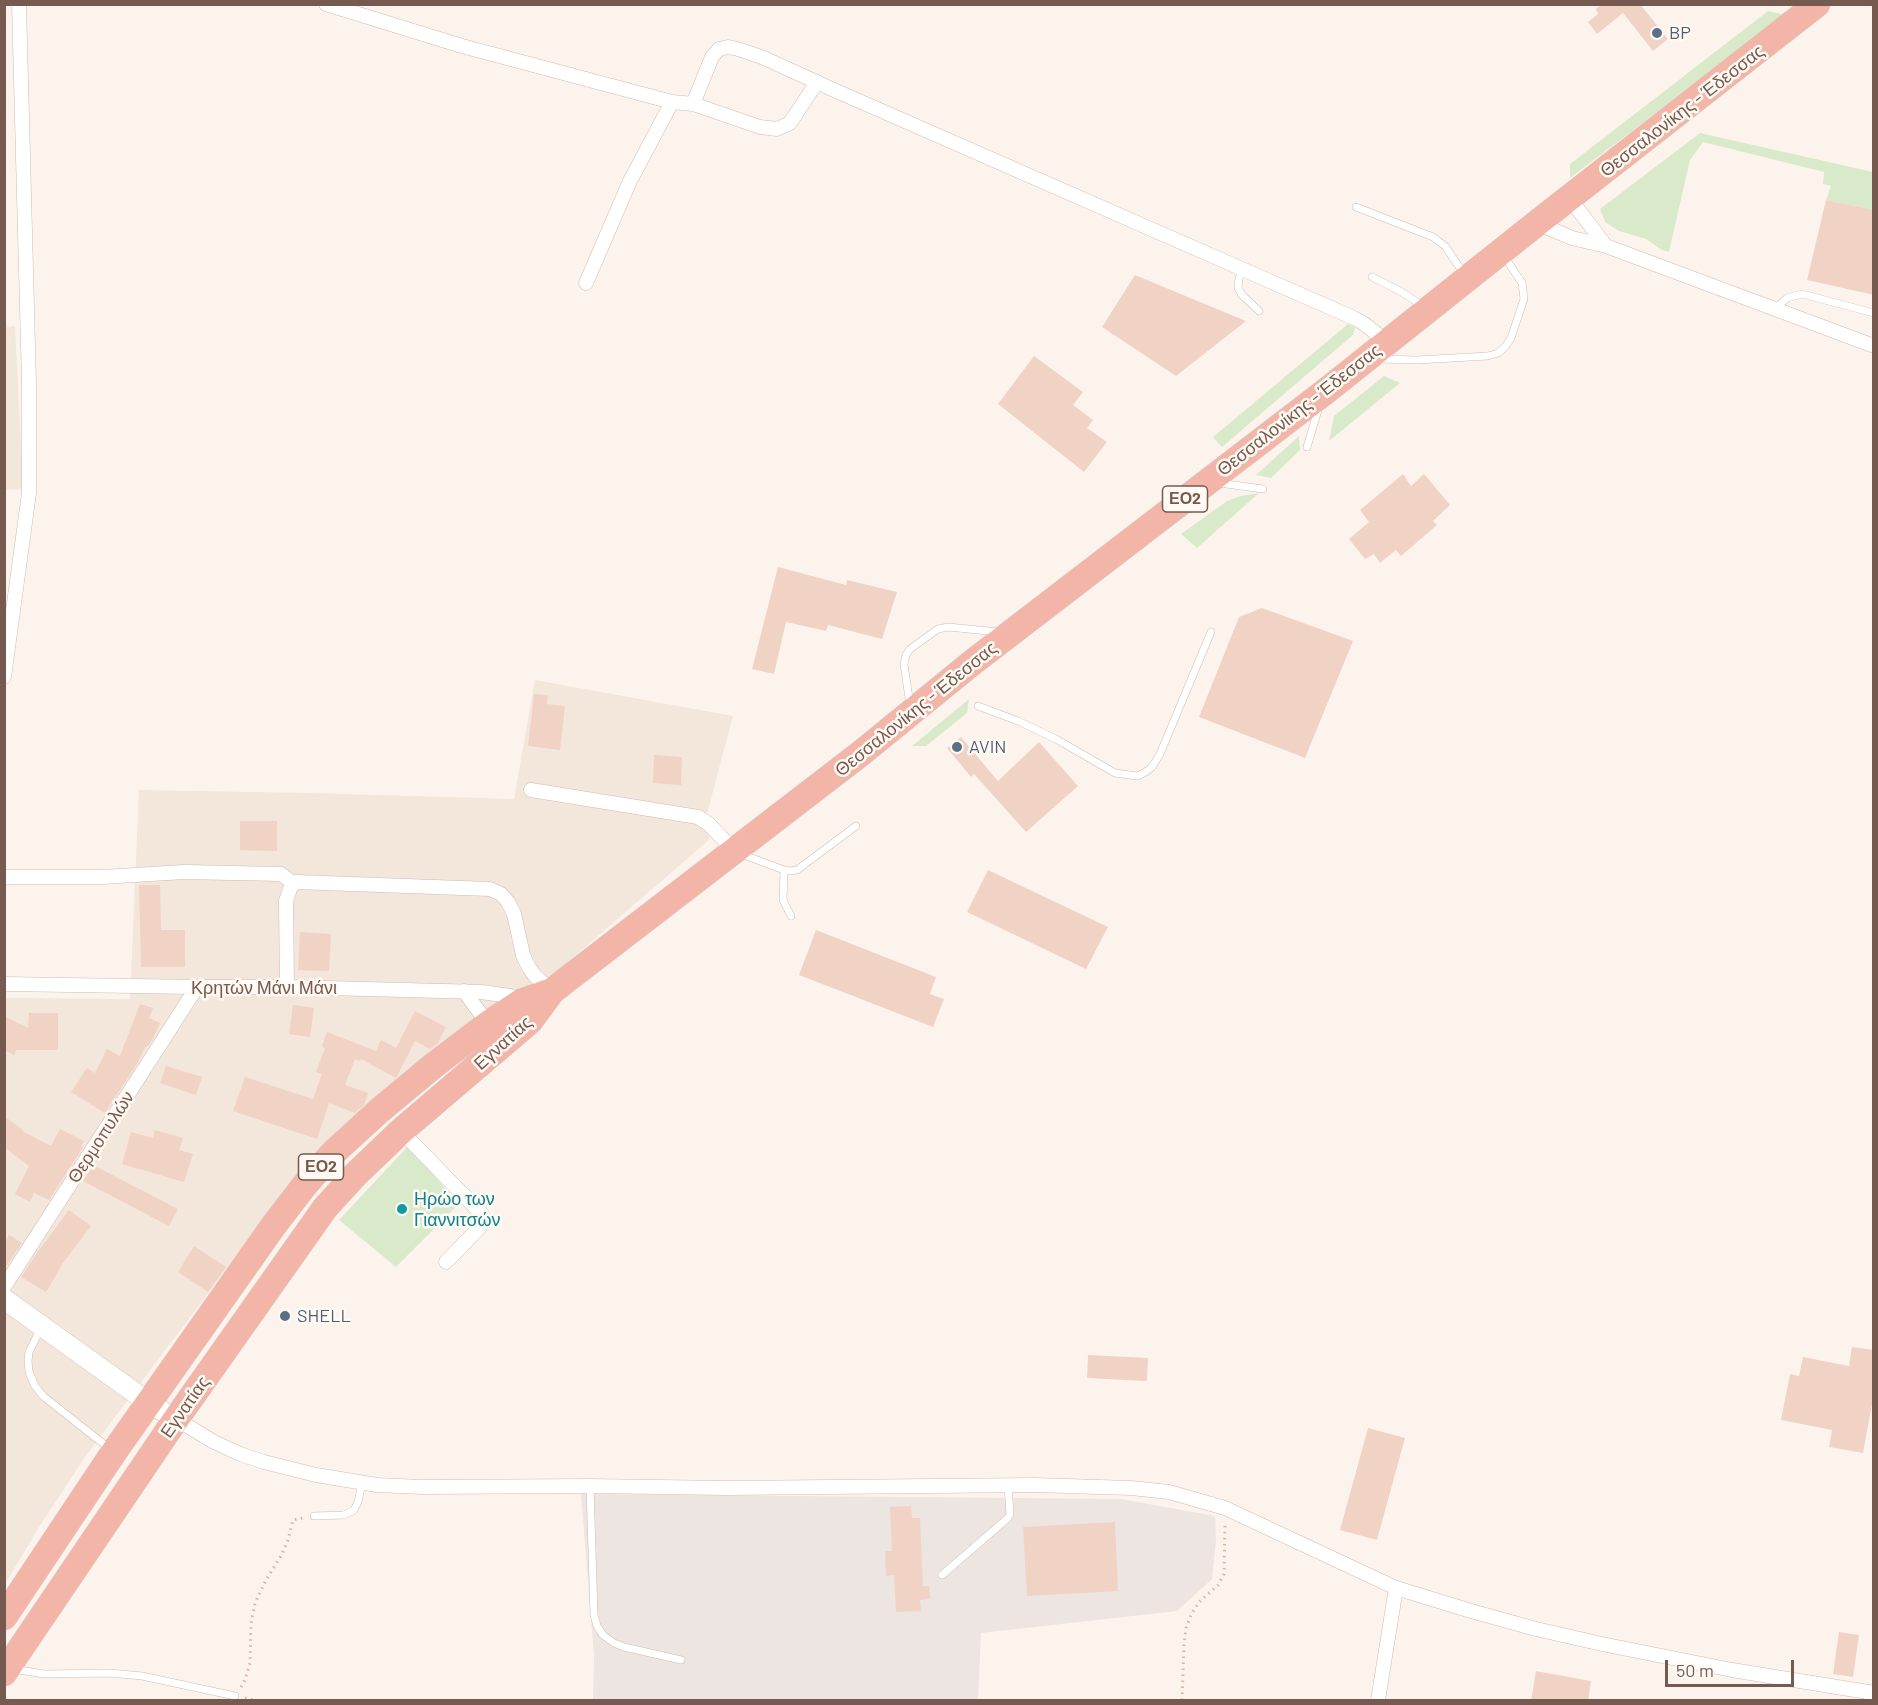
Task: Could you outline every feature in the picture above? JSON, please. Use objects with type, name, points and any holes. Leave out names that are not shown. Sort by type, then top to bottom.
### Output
[{"type":"highway","name":"Θεσσαλονίκης - Έδεσσας","points":[[552,991],[1326,390],[1818,4]]},
{"type":"highway","name":"Εγνατίας","points":[[4,1617],[114,1452],[304,1186],[333,1153],[381,1110],[488,1024],[521,1002],[552,991]]},
{"type":"highway","name":"Εγνατίας","points":[[6,1671],[176,1419],[325,1208],[356,1174],[401,1131],[530,1021],[552,991]]},
{"type":"main road","points":[[4,1299],[176,1419]]},
{"type":"street","points":[[4,677],[29,493],[29,384],[19,4]]},
{"type":"street","points":[[326,4],[462,46],[672,102],[693,104],[750,125],[777,129],[790,123],[817,82]]},
{"type":"street","points":[[693,104],[716,51],[723,48],[738,49],[764,58],[1363,323],[1387,342]]},
{"type":"street","points":[[586,283],[630,181],[672,102]]},
{"type":"street","points":[[1570,199],[1606,246]]},
{"type":"street","points":[[1537,223],[1572,238],[1606,246],[1774,310],[1874,345]]},
{"type":"street","points":[[531,790],[698,817],[709,824],[734,851]]},
{"type":"street","points":[[4,877],[102,877],[184,872],[281,874],[294,884]]},
{"type":"street","points":[[287,987],[286,901],[288,893],[296,882],[490,889],[501,894],[508,902],[514,914],[528,966],[535,976],[552,991]]},
{"type":"street","name":"Κρητών Μάνι Μάνι","points":[[4,984],[465,991],[510,996],[521,1002]]},
{"type":"street","name":"Θερμοπυλών","points":[[4,1287],[197,987]]},
{"type":"street","points":[[465,991],[488,1024]]},
{"type":"street","points":[[401,1131],[482,1214],[481,1226],[446,1262]]},
{"type":"street","points":[[176,1419],[214,1442],[248,1457],[316,1475],[362,1483],[423,1487],[1008,1486],[1160,1491],[1192,1497],[1225,1508],[1396,1587],[1492,1617],[1591,1642],[1732,1670],[1874,1693]]},
{"type":"street","points":[[1378,1701],[1396,1587]]},
{"type":"lane","points":[[1356,207],[1441,242],[1467,278]]},
{"type":"lane","points":[[1365,359],[1417,360],[1488,356],[1498,353],[1511,338],[1524,299],[1522,283],[1501,251]]},
{"type":"lane","points":[[1244,271],[1239,278],[1238,288],[1259,311]]},
{"type":"lane","points":[[1372,277],[1428,309]]},
{"type":"lane","points":[[1774,310],[1787,298],[1802,294],[1874,313]]},
{"type":"lane","points":[[1307,447],[1316,414],[1326,390]]},
{"type":"lane","points":[[1207,482],[1238,484],[1263,489]]},
{"type":"lane","points":[[911,713],[904,664],[910,649],[938,629],[948,627],[1010,634]]},
{"type":"lane","points":[[978,706],[1056,739],[1114,773],[1137,776],[1144,774],[1152,767],[1160,754],[1211,632]]},
{"type":"lane","points":[[734,851],[784,870],[797,870],[856,826]]},
{"type":"lane","points":[[784,870],[783,900],[791,916]]},
{"type":"lane","points":[[42,1326],[29,1352],[29,1372],[35,1386],[43,1396],[114,1452]]},
{"type":"lane","points":[[314,1516],[344,1515],[354,1510],[362,1483]]},
{"type":"lane","points":[[590,1486],[594,1616],[597,1626],[603,1635],[614,1643],[681,1660]]},
{"type":"lane","points":[[942,1575],[1008,1518],[1010,1514],[1008,1486]]},
{"type":"lane","points":[[6,1671],[44,1674],[111,1673],[142,1676],[235,1696]]},
{"type":"path","points":[[1182,1701],[1186,1628],[1195,1608],[1218,1585],[1224,1574],[1225,1508]]},
{"type":"path","points":[[255,1701],[235,1696],[245,1680],[250,1664],[251,1624],[255,1603],[281,1556],[288,1540],[292,1520]]},
{"type":"shaded area","points":[[15,326],[23,489],[5,490],[5,327]]},
{"type":"shaded area","points":[[535,680],[733,716],[704,825],[710,839],[562,967],[474,1027],[340,1128],[273,1207],[85,1457],[5,1584],[5,998],[130,999],[139,790],[514,799]]},
{"type":"shaded area","points":[[581,1494],[1121,1499],[1215,1516],[1216,1539],[1212,1579],[1177,1611],[981,1633],[978,1700],[593,1700],[594,1656]]},
{"type":"green space","points":[[1768,11],[1786,15],[1570,178],[1570,164]]},
{"type":"green space","points":[[1700,133],[1873,172],[1873,210],[1826,200],[1831,186],[1823,184],[1824,172],[1703,142],[1690,160],[1669,252],[1646,239],[1619,231],[1605,222],[1600,209]]},
{"type":"green space","points":[[1348,324],[1355,328],[1353,335],[1222,447],[1213,437]]},
{"type":"green space","points":[[1384,376],[1400,383],[1329,441],[1334,416]]},
{"type":"green space","points":[[1299,436],[1300,450],[1271,478],[1256,475]]},
{"type":"green space","points":[[1259,493],[1197,548],[1181,534],[1227,501]]},
{"type":"green space","points":[[969,699],[967,713],[926,746],[912,746]]},
{"type":"green space","points":[[408,1146],[459,1204],[396,1267],[339,1220]]},
{"type":"building","points":[[1602,4],[1640,4],[1668,39],[1653,51],[1623,13],[1597,34],[1588,22],[1598,14],[1596,9]]},
{"type":"building","points":[[1826,200],[1874,210],[1874,295],[1807,280]]},
{"type":"building","points":[[1135,275],[1246,321],[1176,376],[1102,327]]},
{"type":"building","points":[[1034,356],[1083,392],[1073,405],[1093,420],[1087,428],[1107,442],[1084,472],[998,404]]},
{"type":"building","points":[[1403,474],[1411,486],[1424,474],[1450,505],[1433,521],[1437,525],[1401,556],[1396,550],[1380,563],[1374,554],[1365,559],[1349,539],[1369,522],[1360,510]]},
{"type":"building","points":[[778,567],[846,585],[847,580],[897,592],[882,639],[828,625],[826,631],[786,622],[774,674],[752,669]]},
{"type":"building","points":[[1262,608],[1353,641],[1305,758],[1199,717],[1239,617]]},
{"type":"building","points":[[534,694],[548,695],[547,704],[565,706],[560,750],[528,746]]},
{"type":"building","points":[[961,737],[998,781],[1039,742],[1078,786],[1026,832],[974,774],[971,777],[947,748]]},
{"type":"building","points":[[654,755],[682,757],[681,785],[653,783]]},
{"type":"building","points":[[240,821],[277,821],[277,851],[240,850]]},
{"type":"building","points":[[988,870],[1108,927],[1086,969],[967,912]]},
{"type":"building","points":[[139,885],[160,885],[161,930],[185,930],[185,967],[141,967]]},
{"type":"building","points":[[816,930],[936,977],[930,994],[944,999],[933,1027],[799,975]]},
{"type":"building","points":[[300,932],[331,934],[329,971],[298,970]]},
{"type":"building","points":[[140,1004],[153,1008],[149,1018],[160,1023],[153,1038],[105,1113],[71,1092],[87,1068],[95,1073],[107,1049],[120,1056]]},
{"type":"building","points":[[293,1005],[314,1008],[310,1037],[289,1034]]},
{"type":"building","points":[[415,1011],[446,1027],[438,1043],[430,1049],[415,1041],[396,1078],[361,1059],[360,1061],[355,1059],[345,1085],[368,1093],[364,1105],[355,1113],[329,1103],[317,1139],[233,1111],[245,1077],[313,1099],[322,1074],[316,1072],[325,1048],[322,1046],[327,1032],[376,1051],[381,1040],[396,1048]]},
{"type":"building","points":[[29,1013],[58,1013],[58,1050],[16,1050],[14,1055],[4,1050],[4,1016],[28,1028]]},
{"type":"building","points":[[166,1066],[202,1077],[196,1095],[160,1083]]},
{"type":"building","points":[[4,1116],[22,1131],[51,1146],[60,1129],[84,1141],[81,1146],[83,1147],[49,1200],[34,1193],[30,1202],[15,1194],[29,1166],[4,1147]]},
{"type":"building","points":[[155,1130],[183,1138],[179,1150],[193,1154],[184,1182],[122,1164],[131,1132],[153,1138]]},
{"type":"building","points":[[93,1165],[178,1209],[169,1226],[83,1181]]},
{"type":"building","points":[[69,1210],[91,1226],[63,1263],[46,1292],[21,1277]]},
{"type":"building","points":[[9,1235],[22,1243],[5,1268],[4,1243]]},
{"type":"building","points":[[194,1246],[226,1267],[208,1292],[178,1272]]},
{"type":"building","points":[[1852,1347],[1874,1350],[1874,1394],[1863,1453],[1829,1447],[1832,1430],[1781,1420],[1790,1374],[1799,1376],[1803,1357],[1849,1366]]},
{"type":"building","points":[[1088,1355],[1148,1358],[1147,1381],[1087,1378]]},
{"type":"building","points":[[1368,1428],[1405,1438],[1377,1540],[1340,1530]]},
{"type":"building","points":[[911,1506],[912,1518],[920,1518],[923,1586],[929,1586],[930,1599],[920,1600],[921,1611],[896,1612],[894,1575],[886,1576],[885,1551],[892,1551],[890,1507]]},
{"type":"building","points":[[1115,1522],[1118,1591],[1027,1596],[1023,1527]]},
{"type":"building","points":[[1839,1632],[1859,1635],[1853,1677],[1833,1674]]},
{"type":"building","points":[[1536,1671],[1591,1681],[1588,1701],[1531,1701]]},
{"type":"place","name":"BP","points":[[1657,33]]},
{"type":"place","name":"AVIN","points":[[957,747]]},
{"type":"place","name":"Ηρώο των Γιαννιτσών","points":[[402,1209]]},
{"type":"place","name":"SHELL","points":[[285,1316]]}]
